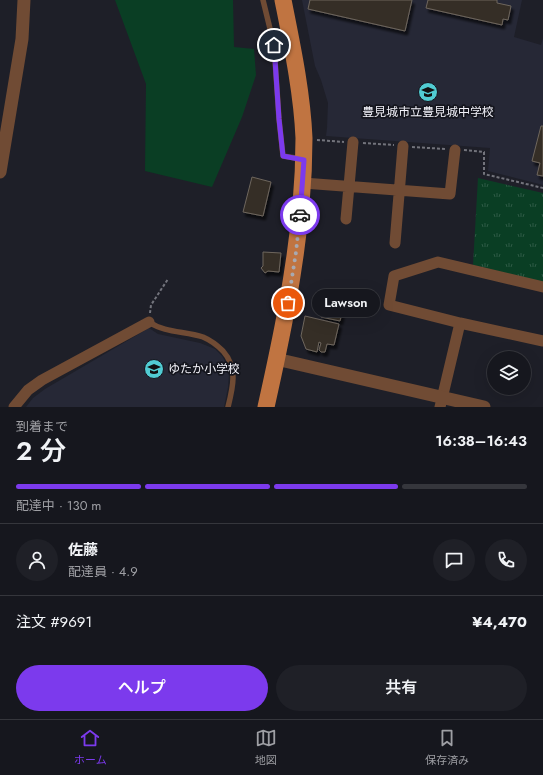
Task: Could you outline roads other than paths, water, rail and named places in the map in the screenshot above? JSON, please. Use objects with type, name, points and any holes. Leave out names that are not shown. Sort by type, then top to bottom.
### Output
[{"type":"main road","points":[[266,407],[294,267],[304,160],[304,139],[298,85],[283,0]]},
{"type":"street","points":[[0,172],[4,126],[22,40],[24,0]]},
{"type":"street","points":[[346,218],[353,142]]},
{"type":"street","points":[[395,243],[403,146]]},
{"type":"street","points":[[302,183],[450,194],[455,150]]},
{"type":"street","points":[[543,287],[438,262],[394,276],[389,305],[460,324],[543,341]]},
{"type":"street","points":[[14,407],[28,390],[42,380],[149,322]]},
{"type":"street","points":[[441,402],[460,324]]},
{"type":"street","points":[[276,359],[441,402],[484,407]]},
{"type":"lane","points":[[263,0],[274,45],[283,156],[304,160]]},
{"type":"lane","points":[[149,322],[160,329],[203,337],[218,346],[228,357],[233,370],[234,385],[228,407]]},
{"type":"place","name":"豊見城市立豊見城中学校","points":[[428,92]]},
{"type":"place","name":"Lawson","points":[[288,303]]},
{"type":"place","name":"ゆたか小学校","points":[[154,369]]}]
